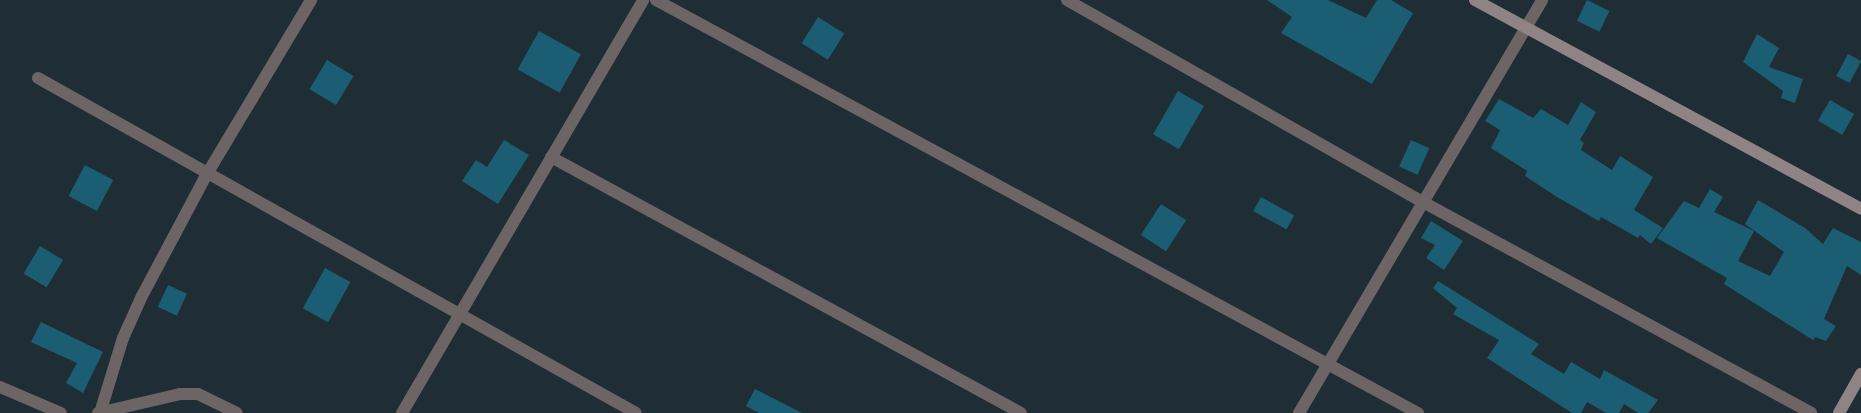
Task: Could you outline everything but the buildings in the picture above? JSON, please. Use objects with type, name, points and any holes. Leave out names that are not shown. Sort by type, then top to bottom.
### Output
[{"type":"street","points":[[100,413],[127,330],[207,174],[311,0]]},
{"type":"street","points":[[402,413],[643,0]]},
{"type":"street","points":[[656,0],[1418,413]]},
{"type":"street","points":[[1067,0],[1421,201],[1811,413]]},
{"type":"street","points":[[1475,0],[1861,209]]},
{"type":"street","points":[[1299,413],[1421,201],[1542,0]]},
{"type":"street","points":[[38,78],[636,413]]},
{"type":"street","points":[[550,157],[1021,413]]},
{"type":"street","points":[[1839,413],[1861,374]]},
{"type":"street","points":[[0,387],[61,413]]},
{"type":"street","points":[[100,413],[180,394],[198,394],[237,413]]}]
